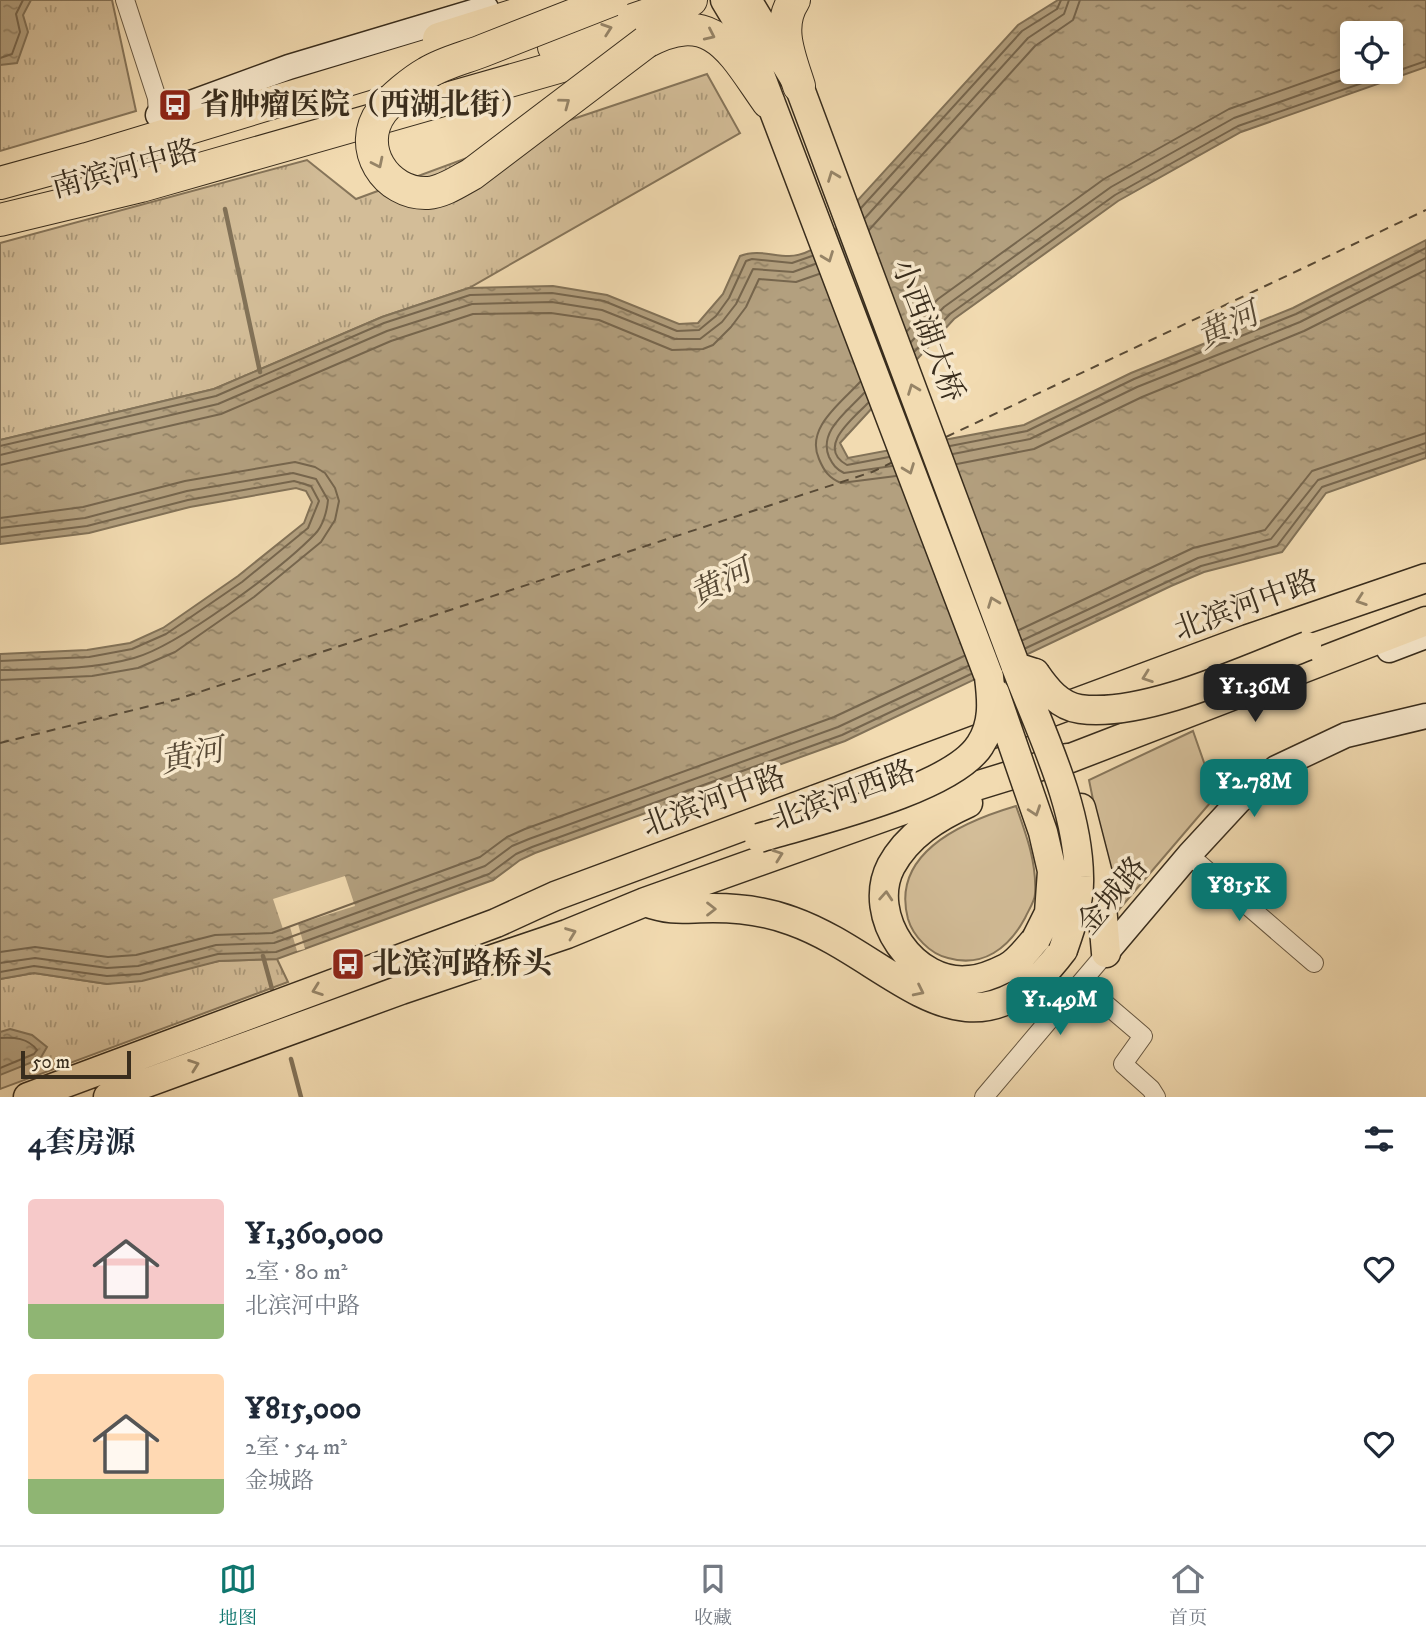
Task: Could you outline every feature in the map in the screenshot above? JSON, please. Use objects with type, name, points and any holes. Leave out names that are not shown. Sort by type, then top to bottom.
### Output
[{"type":"highway","points":[[0,164],[81,143],[158,115],[274,88],[341,66],[487,26],[563,0]]},
{"type":"highway","points":[[612,0],[427,73],[382,112],[373,130],[372,150],[379,169],[392,183],[410,192],[430,193],[449,186],[472,174],[646,42],[664,33],[703,30],[728,46],[768,102]]},
{"type":"highway","name":"南滨河中路","points":[[0,183],[612,0]]},
{"type":"highway","name":"南滨河中路","points":[[0,204],[538,52],[691,0]]},
{"type":"highway","points":[[794,0],[784,20],[786,41],[799,86]]},
{"type":"highway","points":[[0,220],[141,186],[646,42]]},
{"type":"main road","points":[[724,0],[743,30],[768,102],[989,677],[1043,832],[1052,872],[1049,913],[1036,939],[1009,968],[969,980],[936,975],[907,955],[890,930],[884,902],[890,869],[906,843],[939,816],[1067,758],[1426,621]]},
{"type":"main road","name":"小西湖大桥","points":[[645,902],[671,911],[714,908],[790,920],[837,940],[888,976],[945,1004],[990,1008],[1013,1001],[1045,975],[1063,950],[1074,917],[1079,877],[1066,799],[799,86],[747,0]]},
{"type":"main road","name":"北滨河中路","points":[[29,1097],[496,923],[555,896],[1248,639],[1426,578]]},
{"type":"main road","points":[[1016,667],[1035,673],[1052,696],[1078,709],[1135,705],[1204,686],[1426,600]]},
{"type":"main road","points":[[496,923],[560,907],[759,838],[918,788],[961,765],[980,746],[993,712],[989,677]]},
{"type":"main road","points":[[976,741],[991,781]]},
{"type":"main road","points":[[1067,758],[1100,882],[1106,953]]},
{"type":"main road","name":"北滨河西路","points":[[645,902],[991,781],[1067,758]]},
{"type":"main road","points":[[108,1097],[401,989],[567,934],[645,902]]},
{"type":"street","points":[[125,0],[157,98],[158,115],[289,67],[513,0]]},
{"type":"street","points":[[1067,758],[1155,736],[1426,636]]},
{"type":"street","name":"金城路","points":[[984,1097],[1189,855],[1276,768],[1346,735],[1426,716]]},
{"type":"street","points":[[1189,855],[1314,962]]},
{"type":"street","points":[[1081,982],[1143,1036],[1123,1064],[1152,1089],[1156,1097]]},
{"type":"green space","points":[[0,0],[112,0],[136,111],[0,151]]},
{"type":"green space","points":[[707,74],[740,133],[469,288],[382,317],[214,389],[0,440],[0,243],[307,160],[356,199],[564,122]]},
{"type":"green space","points":[[1193,731],[1207,771],[1222,789],[1116,913],[1089,780]]},
{"type":"green space","points":[[1016,806],[1030,849],[1035,882],[1033,903],[1019,929],[1003,946],[984,958],[961,960],[935,953],[918,938],[908,919],[905,896],[910,875],[921,858],[936,843],[975,821]]},
{"type":"green space","points":[[277,959],[288,982],[0,1089],[0,979],[34,973],[107,984],[219,961]]},
{"type":"water","points":[[0,0],[31,0],[23,15],[28,32],[17,63],[0,65]]},
{"type":"water","name":"黄河","points":[[1058,0],[1426,0],[1426,67],[1403,75],[1403,21],[1340,21],[1340,84],[1378,84],[1241,132],[1118,201],[954,319],[840,443],[848,458],[1024,425],[1131,373],[1293,308],[1426,240],[1426,458],[1326,493],[1282,552],[1204,572],[1171,586],[845,741],[535,853],[520,860],[493,880],[277,959],[219,961],[142,981],[107,984],[34,973],[0,979],[0,654],[87,650],[130,643],[163,628],[238,576],[304,523],[312,502],[306,491],[296,488],[190,507],[89,533],[0,544],[0,440],[214,389],[382,317],[469,288],[553,286],[607,295],[679,324],[698,323],[723,294],[740,256],[752,253],[800,255],[829,237],[857,201],[1018,25]]},
{"type":"water","points":[[10,1029],[32,1035],[47,1047],[40,1059],[0,1075],[0,1032]]},
{"type":"pier","points":[[345,876],[355,906],[298,924],[305,949],[297,951],[290,927],[283,929],[273,899]]},
{"type":"waterway","points":[[225,209],[260,372]]},
{"type":"waterway","points":[[263,956],[272,989]]},
{"type":"waterway","points":[[291,1059],[301,1097]]},
{"type":"ferry route","points":[[946,437],[1426,210]]},
{"type":"ferry route","points":[[0,743],[178,699],[872,472],[893,462]]},
{"type":"place","name":"省肿瘤医院（西湖北街）","points":[[175,105]]},
{"type":"place","name":"北滨河路桥头","points":[[348,964]]}]
